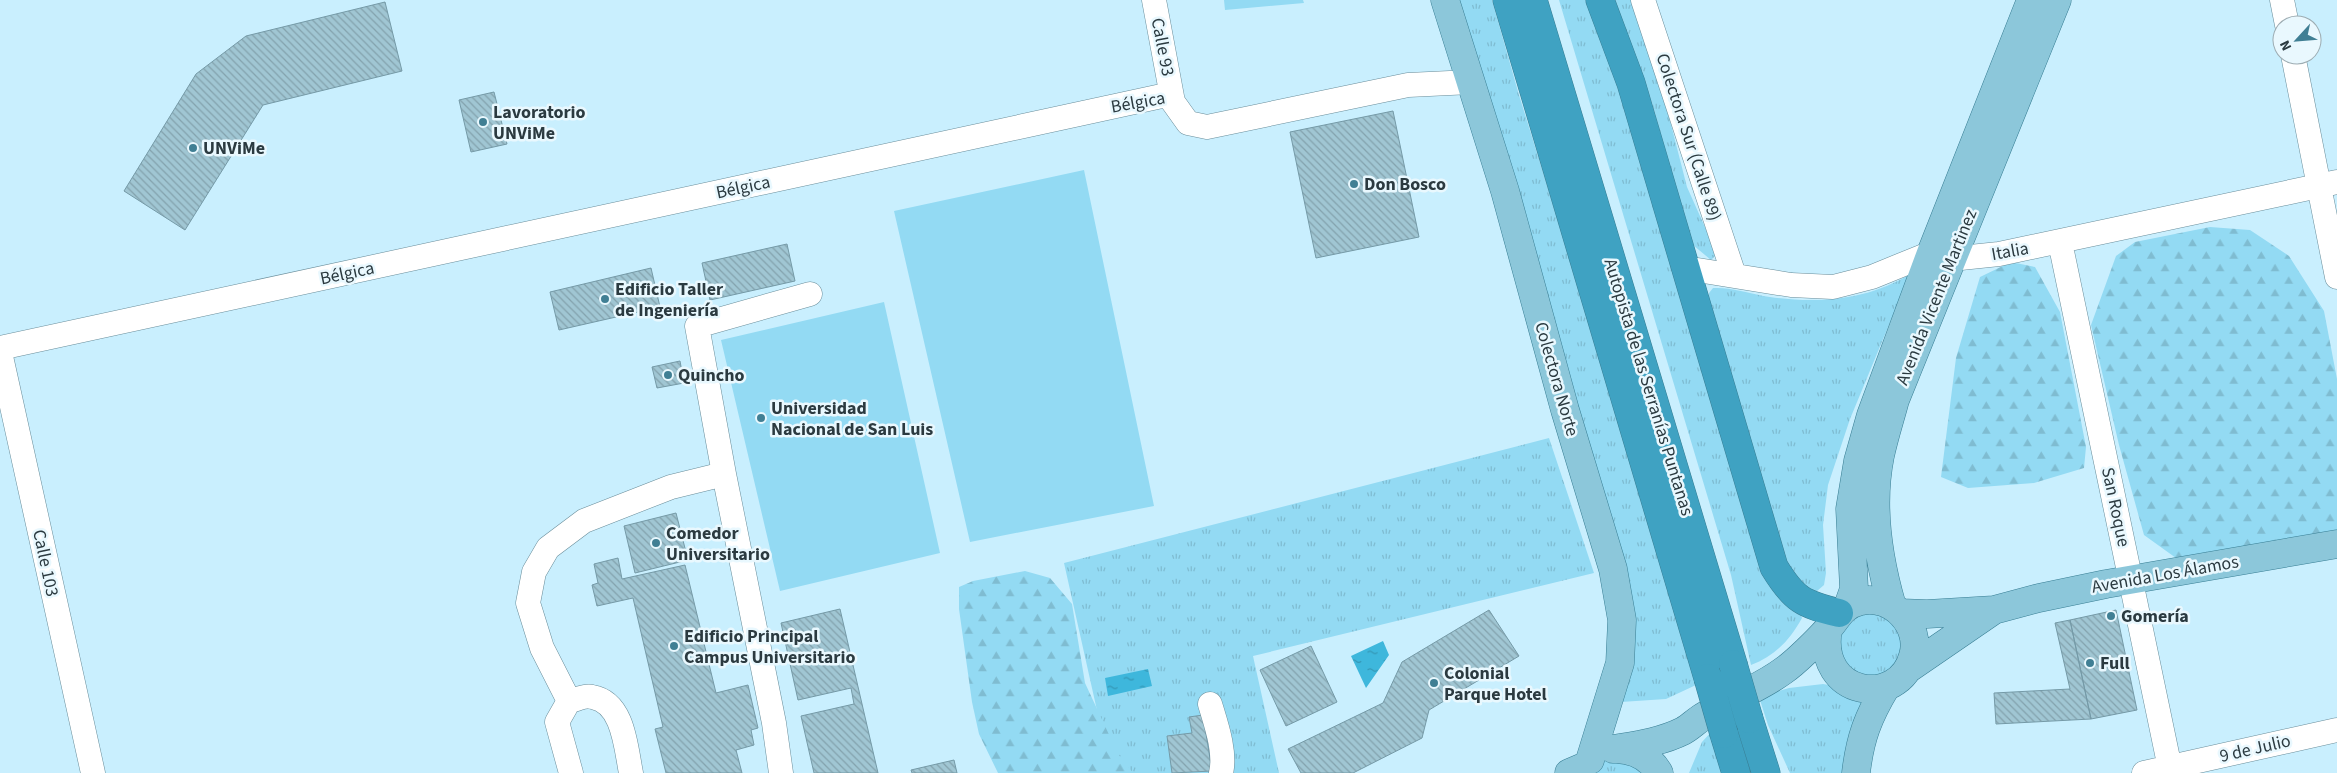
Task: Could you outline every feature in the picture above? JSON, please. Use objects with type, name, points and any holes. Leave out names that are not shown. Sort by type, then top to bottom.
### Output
[{"type":"highway","name":"Autopista de las Serranías Puntanas","points":[[1507,0],[1736,773]]},
{"type":"highway","name":"Autopista de las Serranías Puntanas","points":[[1534,0],[1766,773]]},
{"type":"highway","points":[[1600,0],[1631,83],[1774,567],[1787,588],[1797,597],[1810,606],[1838,616]]},
{"type":"main road","name":"Colectora Norte","points":[[1445,0],[1505,191],[1565,410],[1615,577],[1622,620],[1620,663],[1587,765]]},
{"type":"main road","name":"Avenida Vicente Martinez","points":[[1896,609],[1884,580],[1878,538],[1875,498],[1880,456],[1895,400],[1941,256],[2031,0]]},
{"type":"main road","name":"Avenida Vicente Martinez","points":[[1838,616],[1854,589],[1850,509],[1858,461],[1871,415],[2057,0]]},
{"type":"main road","name":"Avenida Los Álamos","points":[[1896,609],[1927,614],[1994,610],[2039,598],[2131,580],[2337,544]]},
{"type":"main road","points":[[1587,765],[1684,731],[1701,718],[1784,671],[1838,616],[1862,601],[1877,600],[1896,609],[1911,627],[1915,642],[1913,656],[1908,669],[1898,680],[1886,687],[1858,688],[1845,681],[1811,672],[1784,671]]},
{"type":"main road","name":"Avenida Los Álamos","points":[[1908,669],[1994,610]]},
{"type":"main road","points":[[1838,616],[1826,644],[1828,659],[1835,671],[1845,681]]},
{"type":"main road","points":[[1856,773],[1862,734],[1871,711],[1886,687]]},
{"type":"main road","points":[[1669,773],[1684,731]]},
{"type":"main road","points":[[1587,765],[1638,753],[1648,759],[1659,773]]},
{"type":"street","name":"Calle 93","points":[[1154,0],[1171,94]]},
{"type":"street","name":"Colectora Sur (Calle 89)","points":[[1644,0],[1734,275]]},
{"type":"street","points":[[2282,0],[2285,15]]},
{"type":"street","points":[[2296,65],[2328,184],[2337,277]]},
{"type":"street","name":"Bélgica","points":[[0,348],[1171,94],[1173,102],[1188,123],[1207,127],[1408,85],[1471,82]]},
{"type":"street","name":"Italia","points":[[1685,268],[1791,285],[1833,286],[1872,277],[1941,256],[2000,254],[2328,184]]},
{"type":"street","name":"San Roque","points":[[2060,242],[2171,770]]},
{"type":"street","points":[[781,773],[772,715],[724,474],[697,326],[810,294]]},
{"type":"street","name":"Calle 103","points":[[0,352],[93,773]]},
{"type":"street","points":[[569,701],[542,648],[528,603],[534,572],[548,548],[584,521],[672,487],[724,474]]},
{"type":"street","points":[[571,773],[557,722],[569,701],[592,696],[609,706],[620,722],[631,773]]},
{"type":"street","points":[[1210,704],[1217,732],[1222,766],[1221,773]]},
{"type":"street","name":"9 de Julio","points":[[2144,773],[2171,770],[2337,730]]},
{"type":"green space","points":[[1224,0],[1303,0],[1304,3],[1225,10]]},
{"type":"green space","points":[[1453,0],[1492,0],[1519,95],[1589,320],[1696,685],[1666,699],[1621,702],[1632,663]]},
{"type":"green space","points":[[1559,0],[1590,0],[1802,618],[1787,640],[1775,652],[1751,665],[1731,575]]},
{"type":"green space","points":[[1615,0],[1634,0],[1657,70],[1687,187],[1717,254],[1711,260],[1693,245],[1652,103]]},
{"type":"green space","points":[[1084,170],[1154,506],[970,542],[894,211]]},
{"type":"green space","points":[[2210,227],[2250,230],[2289,256],[2324,311],[2337,379],[2337,530],[2176,558],[2144,535],[2119,445],[2091,325],[2116,256],[2135,242]]},
{"type":"green space","points":[[2011,262],[2035,267],[2060,312],[2086,447],[2084,468],[2034,483],[1968,488],[1941,477],[1956,358],[1980,277]]},
{"type":"green space","points":[[1910,274],[1850,419],[1828,485],[1823,525],[1826,573],[1824,585],[1817,591],[1810,591],[1785,567],[1709,301],[1709,293],[1713,288],[1720,288],[1770,297],[1825,300],[1860,295],[1877,290]]},
{"type":"green space","points":[[884,302],[940,553],[780,591],[721,340]]},
{"type":"green space","points":[[1549,438],[1594,573],[1253,656],[1279,773],[1111,773],[1064,563]]},
{"type":"green space","points":[[1025,571],[1050,578],[1072,604],[1085,683],[1118,754],[1133,773],[998,773],[979,734],[972,702],[959,609],[959,587],[973,581]]},
{"type":"green space","points":[[1876,611],[1902,631],[1900,665],[1871,682],[1840,666],[1837,631],[1853,614]]},
{"type":"green space","points":[[1823,684],[1842,687],[1871,697],[1846,773],[1790,773],[1768,725],[1759,697],[1789,688]]},
{"type":"green space","points":[[1712,731],[1725,773],[1689,773],[1702,742]]},
{"type":"green space","points":[[1614,758],[1648,773],[1590,773],[1602,762]]},
{"type":"water","points":[[1383,641],[1389,655],[1366,688],[1351,656]]},
{"type":"water","points":[[1148,669],[1152,686],[1108,696],[1105,678]]},
{"type":"building","name":"UNViMe","points":[[385,2],[402,71],[263,105],[185,230],[124,191],[196,74],[246,36]]},
{"type":"building","name":"Lavoratorio UNViMe","points":[[494,92],[507,144],[471,152],[459,100]]},
{"type":"building","name":"Don Bosco","points":[[1393,111],[1419,237],[1316,258],[1290,132]]},
{"type":"building","points":[[787,244],[795,281],[710,300],[702,263]]},
{"type":"building","name":"Edificio Taller de Ingeniería","points":[[651,268],[660,307],[559,330],[550,292]]},
{"type":"building","name":"Quincho","points":[[680,361],[684,383],[657,388],[652,367]]},
{"type":"building","name":"Comedor Universitario","points":[[676,513],[688,560],[635,573],[624,526]]},
{"type":"building","name":"Edificio Principal Campus Universitario","points":[[618,558],[622,579],[685,565],[716,693],[748,685],[758,728],[751,730],[754,745],[736,750],[742,773],[666,773],[655,729],[663,727],[633,598],[597,606],[592,585],[598,583],[594,564]]},
{"type":"building","points":[[840,609],[878,773],[814,773],[801,716],[854,704],[851,688],[798,700],[781,623]]},
{"type":"building","name":"Colonial Parque Hotel","points":[[1489,610],[1519,656],[1429,710],[1422,738],[1353,773],[1301,773],[1288,749],[1383,703],[1402,662]]},
{"type":"building","points":[[2116,610],[2137,710],[2091,719],[2070,620]]},
{"type":"building","points":[[2070,620],[2091,719],[1996,724],[1994,693],[2070,689],[2055,623]]},
{"type":"building","points":[[1311,646],[1337,702],[1286,726],[1260,670]]},
{"type":"building","points":[[1203,715],[1212,771],[1172,773],[1167,736],[1192,733],[1189,717]]},
{"type":"building","points":[[954,760],[957,773],[912,773],[911,770]]},
{"type":"place","name":"Lavoratorio UNViMe","points":[[483,122]]},
{"type":"place","name":"UNViMe","points":[[193,148]]},
{"type":"place","name":"Don Bosco","points":[[1354,184]]},
{"type":"place","name":"Edificio Taller de Ingeniería","points":[[605,299]]},
{"type":"place","name":"Quincho","points":[[668,375]]},
{"type":"place","name":"Universidad Nacional de San Luis","points":[[761,418]]},
{"type":"place","name":"Comedor Universitario","points":[[656,543]]},
{"type":"place","name":"Gomería","points":[[2111,616]]},
{"type":"place","name":"Edificio Principal Campus Universitario","points":[[674,646]]},
{"type":"place","name":"Full","points":[[2090,663]]},
{"type":"place","name":"Colonial Parque Hotel","points":[[1434,683]]}]
